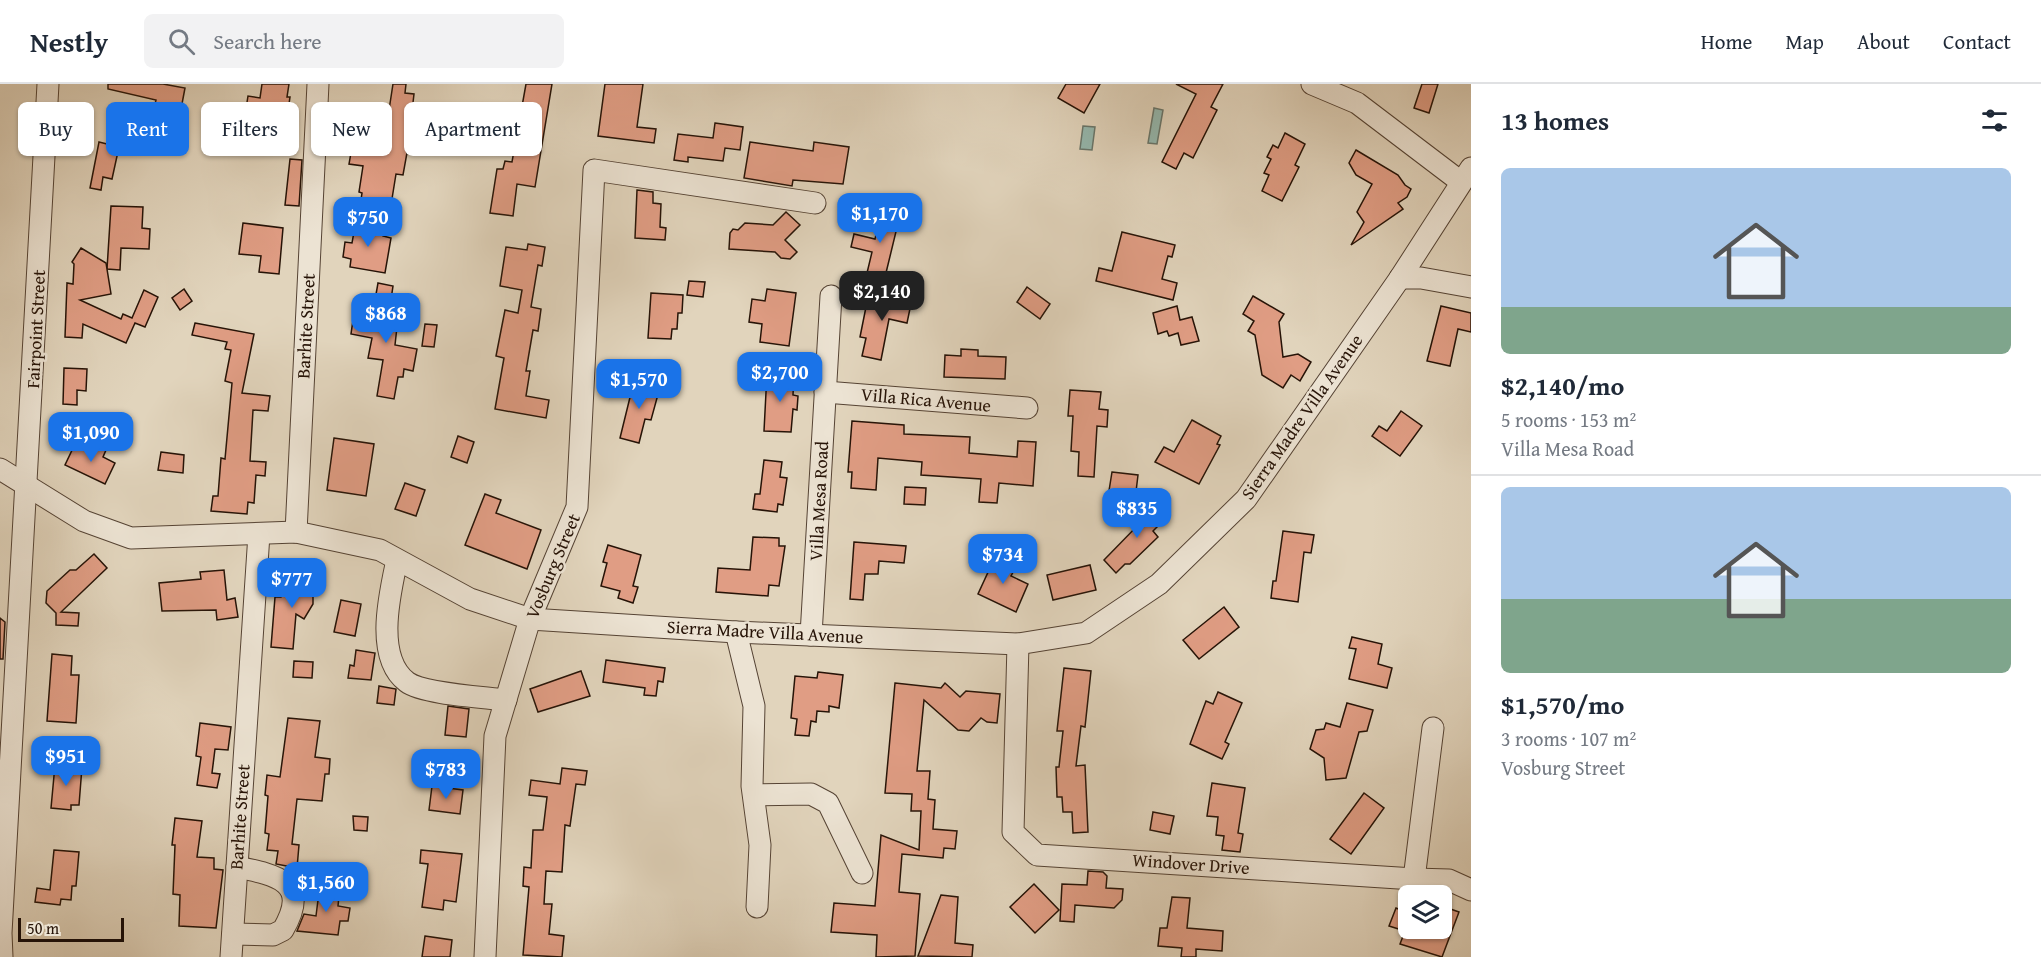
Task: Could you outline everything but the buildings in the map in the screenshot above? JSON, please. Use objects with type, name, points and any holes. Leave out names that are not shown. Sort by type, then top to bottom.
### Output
[{"type":"street","name":"Fairpoint Street","points":[[2,957],[1,933],[48,84]]},
{"type":"street","name":"Barhite Street","points":[[296,532],[318,84]]},
{"type":"street","points":[[1312,84],[1357,103],[1466,175]]},
{"type":"street","name":"Vosburg Street","points":[[485,957],[495,736],[530,619],[578,507],[594,170],[815,203]]},
{"type":"street","name":"Sierra Madre Villa Avenue","points":[[0,470],[84,520],[131,538],[296,532],[380,550],[470,599],[530,619],[736,632],[1018,644],[1086,633],[1159,584],[1246,499],[1400,278],[1466,175]]},
{"type":"street","points":[[1400,278],[1420,278],[1471,287]]},
{"type":"street","name":"Villa Mesa Road","points":[[811,635],[831,296]]},
{"type":"street","name":"Villa Rica Avenue","points":[[825,392],[1027,408]]},
{"type":"street","name":"Barhite Street","points":[[231,957],[259,534]]},
{"type":"street","points":[[397,560],[387,606],[389,657],[406,681],[422,688],[506,700]]},
{"type":"street","points":[[736,632],[754,706],[753,795],[760,845],[757,907]]},
{"type":"street","name":"Windover Drive","points":[[1018,644],[1013,832],[1038,855],[1449,880],[1471,890]]},
{"type":"street","points":[[1414,879],[1433,728]]},
{"type":"street","points":[[753,795],[811,794],[828,803],[862,873]]},
{"type":"street","points":[[233,934],[273,935],[283,930],[293,905],[292,889],[282,879],[237,867]]},
{"type":"water","points":[[1154,108],[1163,110],[1157,144],[1148,143]]},
{"type":"water","points":[[1083,126],[1095,127],[1092,150],[1080,149]]}]
